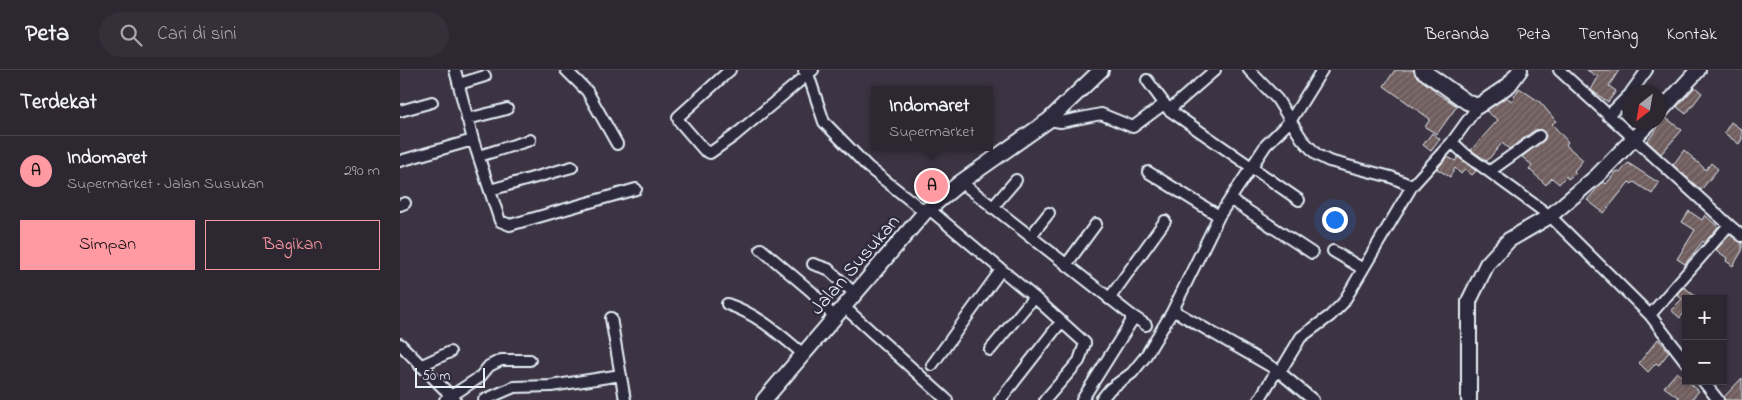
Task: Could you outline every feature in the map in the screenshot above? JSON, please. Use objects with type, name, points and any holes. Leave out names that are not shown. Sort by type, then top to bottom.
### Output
[{"type":"street","points":[[455,70],[472,140],[500,221],[510,225],[636,189]]},
{"type":"street","points":[[730,70],[678,117],[679,122],[704,150],[710,153],[734,136],[808,71],[824,122],[868,167],[1034,296],[1085,343],[1079,361],[1045,400]]},
{"type":"street","name":"Jalan Susukan","points":[[764,400],[802,353],[927,211],[961,182],[1049,120],[1101,70]]},
{"type":"street","points":[[1049,120],[1061,122],[1101,114],[1133,127],[1167,107],[1215,70]]},
{"type":"street","points":[[1249,70],[1278,99],[1302,139],[1317,155],[1329,162],[1391,177],[1412,186]]},
{"type":"street","points":[[1101,400],[1110,389],[1132,373],[1172,312],[1218,216],[1266,145],[1292,120],[1322,70]]},
{"type":"street","points":[[1422,70],[1467,102],[1478,106]]},
{"type":"street","points":[[1259,400],[1301,337],[1330,316],[1342,303],[1412,186],[1452,142],[1478,106],[1509,85],[1520,70]]},
{"type":"street","points":[[1559,70],[1633,140],[1742,236]]},
{"type":"street","points":[[1636,85],[1647,70]]},
{"type":"street","points":[[1667,104],[1698,70]]},
{"type":"street","points":[[571,71],[587,91],[617,144]]},
{"type":"street","points":[[459,84],[485,76]]},
{"type":"street","points":[[1146,80],[1167,107],[1298,200]]},
{"type":"street","points":[[1608,116],[1622,101]]},
{"type":"street","points":[[400,111],[432,102]]},
{"type":"street","points":[[467,118],[506,108]]},
{"type":"street","points":[[1468,400],[1469,301],[1487,264],[1509,240],[1550,216],[1597,176],[1642,130]]},
{"type":"street","points":[[1490,171],[1539,136]]},
{"type":"street","points":[[400,161],[472,140]]},
{"type":"street","points":[[479,156],[530,140]]},
{"type":"street","points":[[1452,142],[1550,216],[1650,315],[1682,357]]},
{"type":"street","points":[[490,190],[572,167]]},
{"type":"street","points":[[1148,172],[1218,216]]},
{"type":"street","points":[[992,208],[1016,180]]},
{"type":"street","points":[[961,182],[1109,299],[1146,325]]},
{"type":"street","points":[[1230,198],[1312,254]]},
{"type":"street","points":[[1030,237],[1049,213]]},
{"type":"street","points":[[1109,299],[1165,221]]},
{"type":"street","points":[[1066,265],[1096,224]]},
{"type":"street","points":[[1650,315],[1729,225]]},
{"type":"street","points":[[761,249],[812,292],[834,317]]},
{"type":"street","points":[[1333,251],[1363,269]]},
{"type":"street","points":[[814,264],[828,269],[855,294]]},
{"type":"street","points":[[932,365],[1001,270]]},
{"type":"street","points":[[990,350],[1034,296]]},
{"type":"street","points":[[727,304],[745,310],[764,321],[802,353]]},
{"type":"street","points":[[843,306],[947,400]]},
{"type":"street","points":[[1172,312],[1178,313],[1278,371],[1313,400]]},
{"type":"street","points":[[1082,400],[1131,322],[1131,314]]},
{"type":"street","points":[[611,318],[625,400]]},
{"type":"street","points":[[1000,400],[1061,322]]},
{"type":"street","points":[[400,344],[451,398],[480,377],[489,366],[501,360],[530,360]]},
{"type":"street","points":[[420,366],[450,352]]},
{"type":"street","points":[[484,400],[514,388],[551,386],[621,375]]},
{"type":"street","points":[[1706,385],[1718,400]]},
{"type":"building","points":[[1395,70],[1413,70],[1417,77],[1435,92],[1457,106],[1437,134],[1425,127],[1430,119],[1384,86]]},
{"type":"building","points":[[1587,70],[1619,70],[1609,86],[1616,91],[1608,102],[1591,90],[1598,77]]},
{"type":"building","points":[[1695,87],[1702,93],[1686,114],[1677,107]]},
{"type":"building","points":[[1519,88],[1540,102],[1556,121],[1552,124],[1568,142],[1566,145],[1583,160],[1574,171],[1576,173],[1568,179],[1566,176],[1559,184],[1552,178],[1546,185],[1529,169],[1532,165],[1522,157],[1545,139],[1546,135],[1541,130],[1535,130],[1509,149],[1502,143],[1487,161],[1471,150],[1498,120],[1486,111],[1506,97],[1512,101]]},
{"type":"building","points":[[1667,119],[1682,130],[1661,154],[1647,141],[1656,130],[1667,130]]},
{"type":"building","points":[[1731,122],[1742,130],[1742,139],[1739,144],[1724,133]]},
{"type":"building","points":[[1432,133],[1440,139],[1431,151],[1423,145]]},
{"type":"building","points":[[1684,150],[1706,170],[1711,163],[1718,169],[1701,190],[1673,165]]},
{"type":"building","points":[[1448,157],[1455,161],[1458,157],[1476,171],[1472,175],[1465,169],[1461,174],[1455,168],[1450,177],[1437,169]]},
{"type":"building","points":[[1628,163],[1659,183],[1652,194],[1634,182],[1632,184],[1629,182],[1604,213],[1587,200],[1603,182],[1606,184],[1617,171],[1620,173]]},
{"type":"building","points":[[1689,211],[1702,220],[1705,215],[1718,227],[1704,243],[1703,241],[1685,264],[1677,259],[1695,230],[1682,222]]},
{"type":"building","points":[[1730,235],[1742,243],[1742,251],[1733,266],[1726,261],[1727,258],[1716,250]]},
{"type":"building","points":[[1684,287],[1694,295],[1682,295],[1682,299],[1677,295]]},
{"type":"building","points":[[1682,299],[1682,315],[1680,318],[1671,310]]},
{"type":"building","points":[[1658,339],[1669,352],[1659,365],[1656,363],[1648,372],[1639,363]]},
{"type":"building","points":[[1677,372],[1682,376],[1682,385],[1692,385],[1699,391],[1691,400],[1682,400],[1664,387]]},
{"type":"building","points":[[1742,378],[1742,400],[1725,400],[1724,397]]},
{"type":"place","name":"Indomaret","points":[[932,186]]}]
